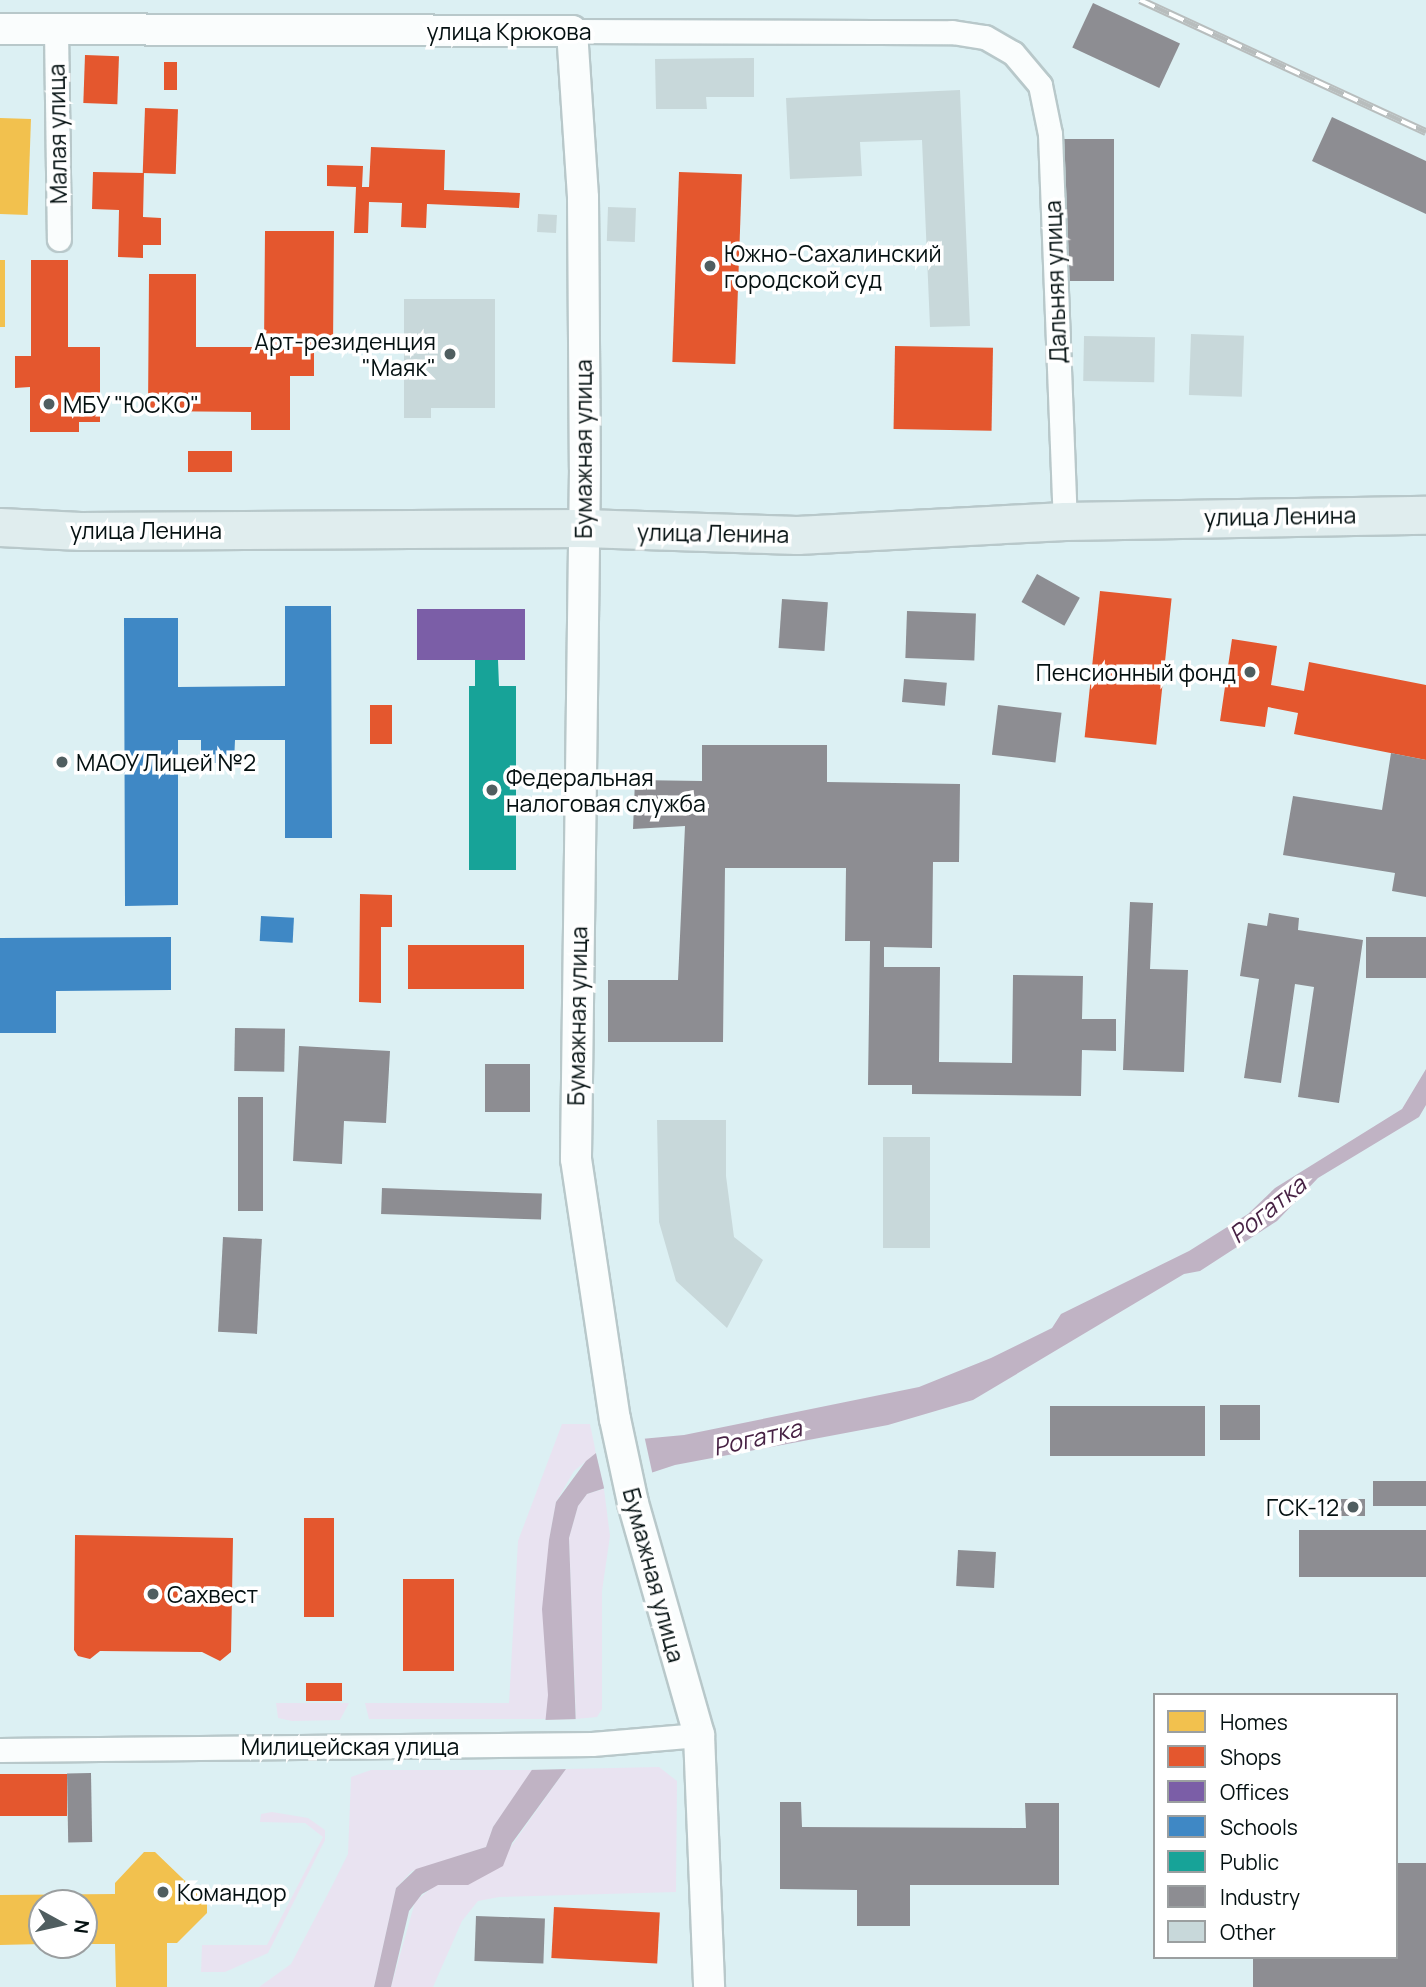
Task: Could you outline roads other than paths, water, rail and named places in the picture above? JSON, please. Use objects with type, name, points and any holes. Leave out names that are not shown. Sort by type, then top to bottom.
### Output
[{"type":"main road","name":"улица Ленина","points":[[0,527],[80,531],[583,528],[797,535],[1065,521],[1426,516]]},
{"type":"street","name":"улица Крюкова","points":[[0,29],[952,32],[985,37],[1013,53]]},
{"type":"street","name":"Малая улица","points":[[56,29],[59,239]]},
{"type":"street","name":"Бумажная улица","points":[[572,31],[583,198],[583,528],[576,1159],[615,1419],[633,1503],[699,1735],[709,1987]]},
{"type":"street","name":"Дальняя улица","points":[[1013,53],[1040,85],[1050,134],[1065,521]]},
{"type":"street","name":"Милицейская улица","points":[[0,1750],[592,1744],[699,1735]]},
{"type":"water","name":"Рогатка","points":[[1426,1069],[1426,1105],[1419,1117],[1318,1178],[1277,1221],[1200,1271],[1184,1274],[973,1400],[888,1425],[675,1465],[587,1494],[578,1506],[569,1538],[576,1728],[566,1769],[512,1843],[503,1866],[468,1885],[438,1885],[422,1894],[409,1911],[391,1987],[374,1987],[396,1888],[416,1869],[486,1847],[493,1827],[542,1755],[548,1695],[542,1609],[549,1540],[556,1502],[586,1461],[596,1453],[641,1439],[684,1435],[919,1387],[991,1358],[1052,1328],[1061,1314],[1189,1251],[1248,1214],[1275,1188],[1402,1109]]},
{"type":"railway","points":[[1140,0],[1426,132]]},
{"type":"place","name":"Южно-Сахалинский городской суд","points":[[710,266]]},
{"type":"place","name":"Арт-резиденция \"Маяк\"","points":[[450,354]]},
{"type":"place","name":"МБУ \"ЮСКО\"","points":[[49,404]]},
{"type":"place","name":"Пенсионный фонд","points":[[1250,672]]},
{"type":"place","name":"МАОУ Лицей №2","points":[[62,762]]},
{"type":"place","name":"Федеральная налоговая служба","points":[[492,790]]},
{"type":"place","name":"ГСК-12","points":[[1353,1507]]},
{"type":"place","name":"Сахвест","points":[[153,1594]]},
{"type":"place","name":"Командор","points":[[163,1892]]}]
